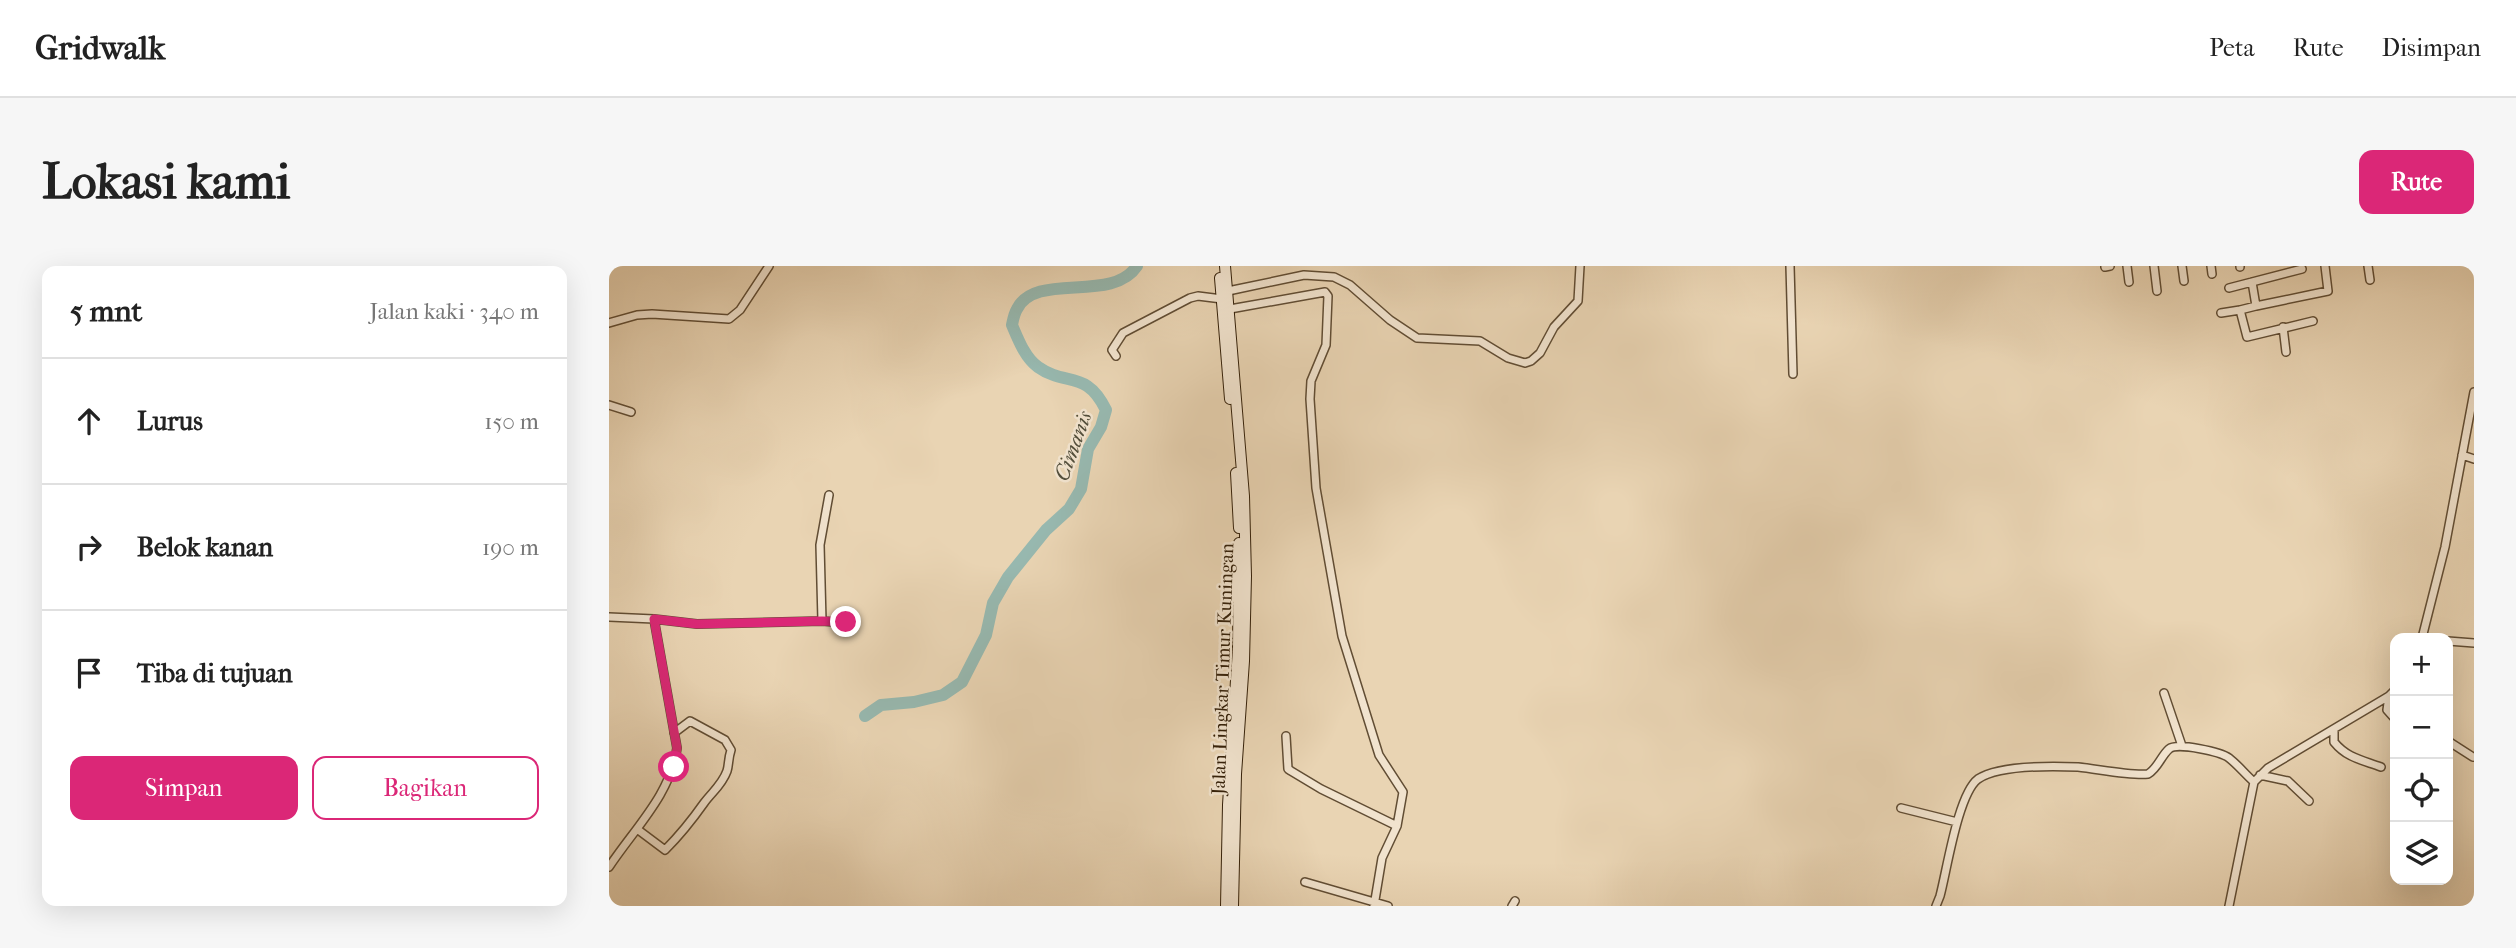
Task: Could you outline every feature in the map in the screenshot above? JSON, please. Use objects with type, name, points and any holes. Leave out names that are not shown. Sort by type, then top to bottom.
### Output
[{"type":"main road","name":"Jalan Lingkar Timur Kuningan","points":[[1219,266],[1230,309],[1244,496],[1246,576],[1244,661],[1236,774],[1233,906]]},
{"type":"main road","name":"Jalan Lingkar Timur Kuningan","points":[[1225,266],[1239,538],[1238,649],[1228,805],[1226,906]]},
{"type":"street","points":[[609,323],[652,314],[729,318],[740,310],[769,266]]},
{"type":"street","points":[[1116,356],[1112,350],[1123,333],[1194,297],[1225,295],[1311,270],[1350,285],[1389,320],[1417,338],[1480,341],[1509,358],[1525,363],[1540,353],[1554,327],[1578,301],[1580,266]]},
{"type":"street","points":[[1790,266],[1793,374]]},
{"type":"street","points":[[2127,266],[2130,282]]},
{"type":"street","points":[[2154,266],[2157,291]]},
{"type":"street","points":[[2182,266],[2184,281]]},
{"type":"street","points":[[2275,266],[2276,276]]},
{"type":"street","points":[[2221,313],[2328,291],[2325,266]]},
{"type":"street","points":[[2368,266],[2370,279]]},
{"type":"street","points":[[2229,288],[2304,267]]},
{"type":"street","points":[[2252,282],[2256,306]]},
{"type":"street","points":[[1230,309],[1325,292],[1328,296],[1325,345],[1311,381],[1316,488],[1331,581],[1348,655],[1379,755],[1403,792],[1397,826],[1382,858],[1375,904]]},
{"type":"street","points":[[2240,310],[2247,337],[2313,321]]},
{"type":"street","points":[[2283,327],[2286,352]]},
{"type":"street","points":[[2424,633],[2445,547],[2474,392]]},
{"type":"street","points":[[609,405],[631,412]]},
{"type":"street","points":[[2462,455],[2474,459]]},
{"type":"street","points":[[822,621],[820,545],[829,495]]},
{"type":"street","points":[[609,617],[697,624],[846,622]]},
{"type":"street","points":[[609,867],[671,775],[677,748],[654,619]]},
{"type":"street","points":[[2453,641],[2474,643]]},
{"type":"street","points":[[2164,693],[2182,746]]},
{"type":"street","points":[[2389,696],[2387,710],[2390,713]]},
{"type":"street","points":[[2229,906],[2254,782],[2268,768],[2389,696]]},
{"type":"street","points":[[637,829],[665,850],[681,835],[705,801],[718,788],[726,772],[731,750],[725,740],[690,721],[674,733]]},
{"type":"street","points":[[2334,730],[2334,742],[2342,751],[2352,758],[2381,767]]},
{"type":"street","points":[[1286,736],[1288,766],[1291,771],[1321,789],[1397,826]]},
{"type":"street","points":[[2453,744],[2473,757]]},
{"type":"street","points":[[1936,906],[1957,822],[1970,788],[1978,779],[2003,769],[2079,768],[2148,774],[2169,749],[2182,746],[2229,758],[2254,782]]},
{"type":"street","points":[[2260,775],[2288,781],[2309,800]]},
{"type":"street","points":[[1901,808],[1957,822]]},
{"type":"street","points":[[1305,882],[1388,906]]},
{"type":"waterway","name":"Cimanis","points":[[865,716],[881,705],[914,702],[943,695],[962,682],[986,635],[993,603],[1008,577],[1046,530],[1069,509],[1081,489],[1088,449],[1101,427],[1106,410],[1091,389],[1048,373],[1029,359],[1012,325],[1017,309],[1027,298],[1040,292],[1110,283],[1125,277],[1137,266]]},
{"type":"route","points":[[674,767],[677,748],[654,619],[697,624],[846,622]]}]
